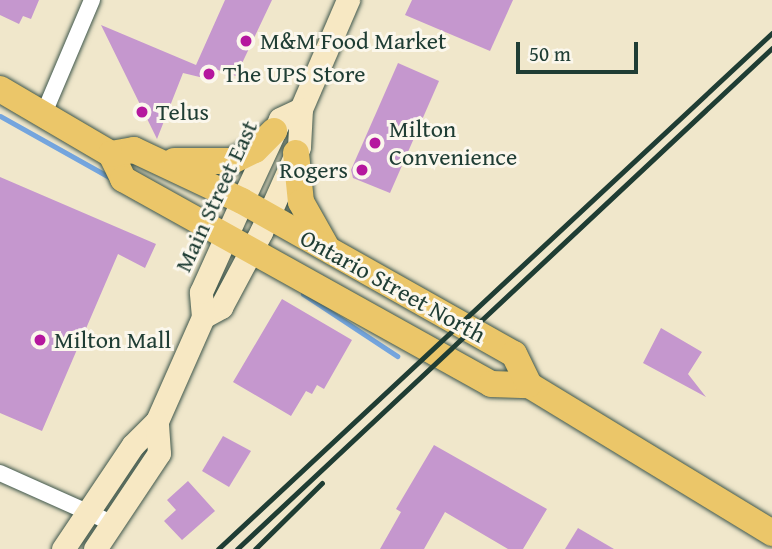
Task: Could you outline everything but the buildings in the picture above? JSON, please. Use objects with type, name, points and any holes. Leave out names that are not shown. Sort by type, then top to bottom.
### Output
[{"type":"main road","name":"Main Street East","points":[[203,317],[221,307],[267,217],[296,153],[301,109],[348,0]]},
{"type":"main road","points":[[0,89],[111,154],[134,150],[158,159],[207,165],[232,161],[255,150],[274,131]]},
{"type":"main road","name":"Main Street East","points":[[63,549],[92,512],[134,445],[157,421],[203,317],[201,292],[274,131],[280,120],[301,109]]},
{"type":"main road","points":[[296,153],[301,202],[327,248]]},
{"type":"main road","name":"Ontario Street North","points":[[111,154],[123,179],[491,384],[529,385],[772,533]]},
{"type":"main road","name":"Ontario Street North","points":[[158,159],[242,201],[514,354],[529,385]]},
{"type":"main road","name":"Main Street East","points":[[95,549],[159,453],[157,421]]},
{"type":"street","points":[[44,113],[92,0]]},
{"type":"street","points":[[0,473],[114,524]]},
{"type":"waterway","points":[[0,116],[111,178]]},
{"type":"waterway","points":[[303,294],[397,356]]},
{"type":"railway","points":[[218,549],[772,33]]},
{"type":"railway","points":[[237,549],[772,48]]},
{"type":"railway","points":[[255,549],[322,483]]},
{"type":"place","name":"M&M Food Market","points":[[246,41]]},
{"type":"place","name":"The UPS Store","points":[[209,74]]},
{"type":"place","name":"Telus","points":[[142,112]]},
{"type":"place","name":"Milton Convenience","points":[[375,143]]},
{"type":"place","name":"Rogers","points":[[362,170]]},
{"type":"place","name":"Milton Mall","points":[[40,340]]}]
